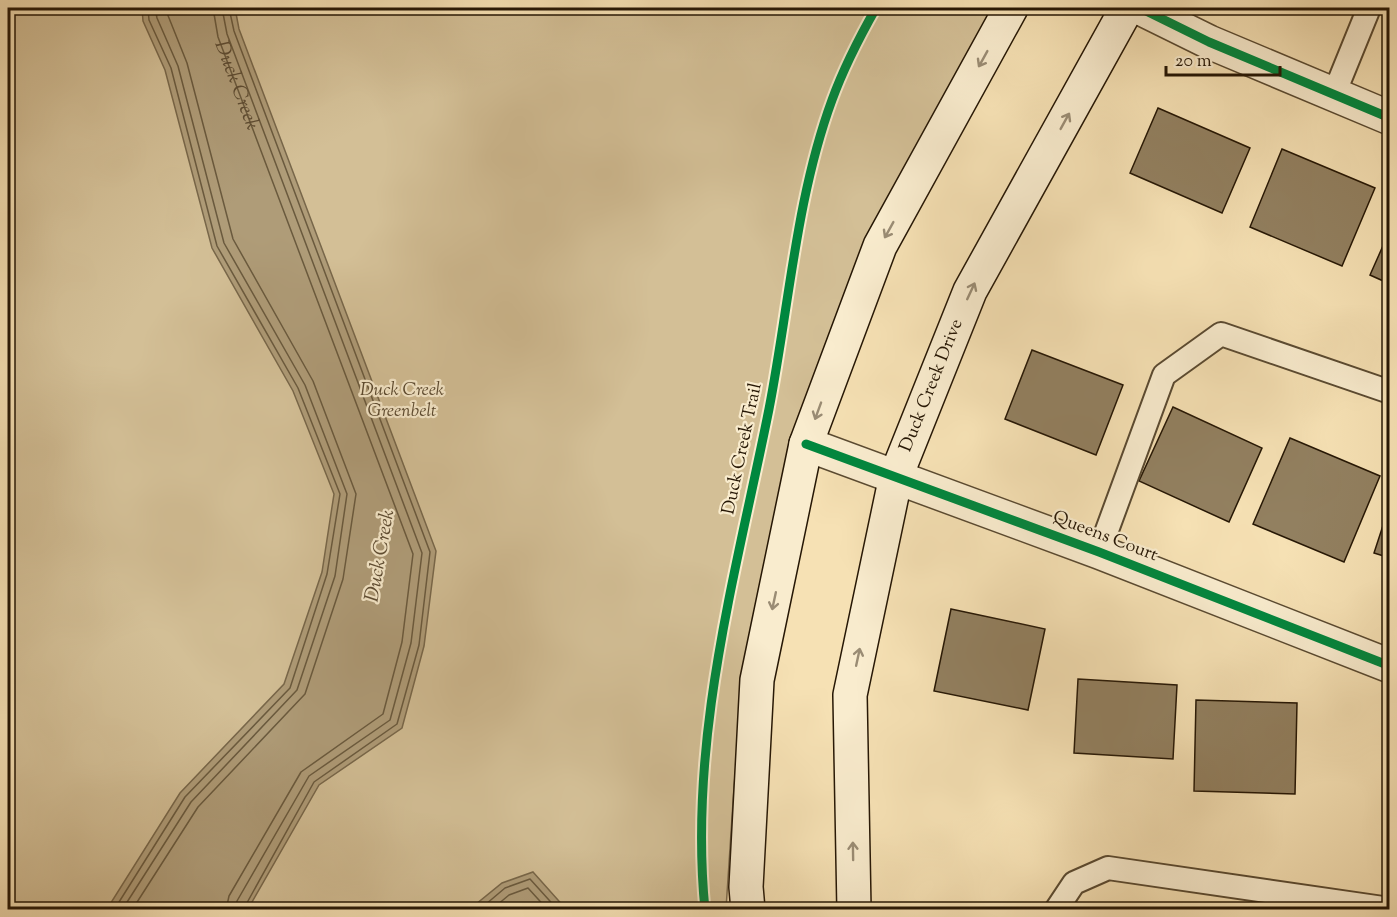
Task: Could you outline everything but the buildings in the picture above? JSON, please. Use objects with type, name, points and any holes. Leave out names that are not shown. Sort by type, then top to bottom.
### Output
[{"type":"main road","points":[[748,909],[746,887],[757,681],[806,444],[880,246],[1011,8]]},
{"type":"main road","name":"Duck Creek Drive","points":[[854,909],[850,695],[896,476],[970,291],[1127,8]]},
{"type":"main road","points":[[1140,8],[1209,42],[1389,118]]},
{"type":"main road","name":"Queens Court","points":[[806,444],[1099,552],[1389,666]]},
{"type":"lane","points":[[1334,94],[1369,8]]},
{"type":"lane","points":[[1099,552],[1164,375],[1221,334],[1389,392]]},
{"type":"lane","points":[[1056,909],[1074,883],[1107,868],[1389,909]]},
{"type":"green space","name":"Duck Creek Greenbelt","points":[[8,8],[996,8],[871,236],[746,659],[726,909],[8,909]]},
{"type":"water","name":"Duck Creek","points":[[142,8],[235,8],[239,29],[436,551],[424,646],[402,728],[319,785],[248,909],[107,909],[180,793],[284,684],[322,572],[334,494],[293,391],[212,248],[165,70],[143,21]]},
{"type":"water","points":[[533,872],[566,909],[470,909],[502,883]]},
{"type":"cycle path","name":"Duck Creek Trail","points":[[705,910],[702,846],[703,783],[709,720],[718,657],[769,409],[794,253],[810,175],[832,100],[852,53],[876,8]]},
{"type":"cycle path","points":[[1140,8],[1209,42],[1390,118]]},
{"type":"cycle path","points":[[806,444],[1099,552],[1390,666]]}]
